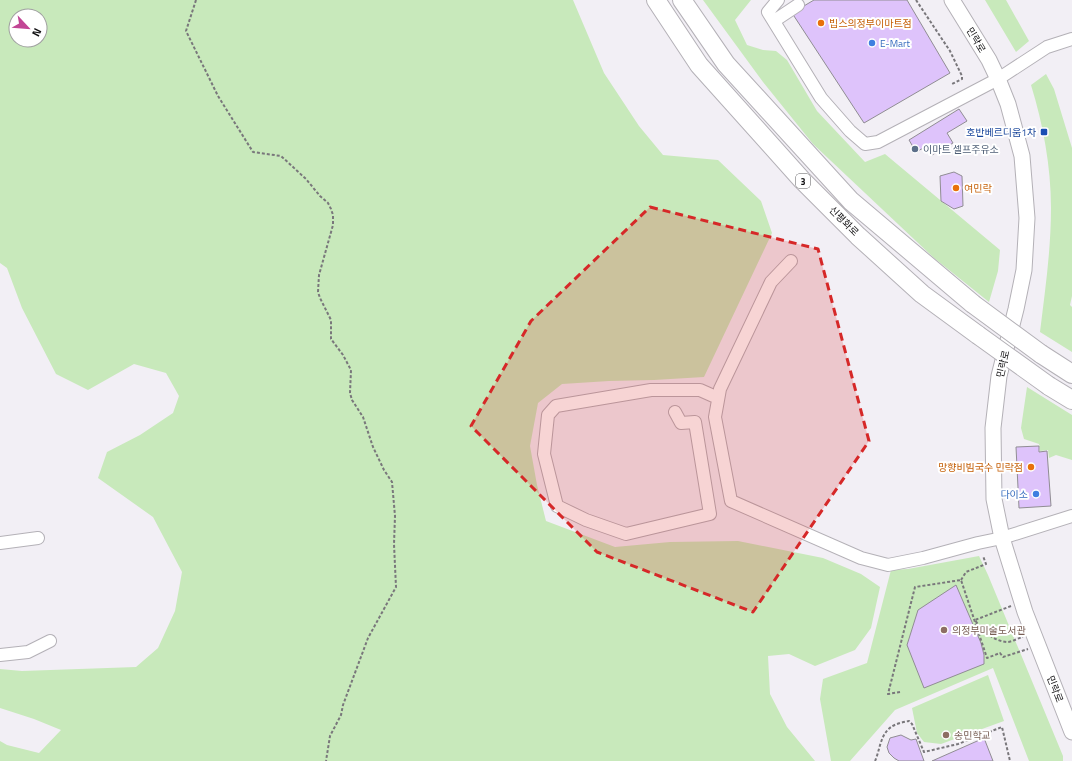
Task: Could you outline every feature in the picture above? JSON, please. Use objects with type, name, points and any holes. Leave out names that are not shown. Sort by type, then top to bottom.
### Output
[{"type":"highway","name":"신평화로","points":[[656,0],[699,65],[802,180],[858,236],[922,294],[1049,386],[1072,400]]},
{"type":"highway","name":"신평화로","points":[[682,0],[726,64],[851,202],[973,304],[1072,374]]},
{"type":"highway","points":[[1046,357],[1072,369]]},
{"type":"main road","name":"민락로","points":[[952,0],[989,60],[998,80],[1008,104],[1022,156],[1027,218],[1024,270],[999,376],[992,428],[994,499],[1002,538],[1021,601],[1072,732]]},
{"type":"street","points":[[771,17],[778,0]]},
{"type":"street","points":[[771,17],[798,5]]},
{"type":"street","points":[[771,17],[821,98],[850,131],[864,144],[878,142],[998,80],[1047,47],[1072,39]]},
{"type":"street","points":[[791,261],[771,282],[720,389],[715,417],[730,501],[861,558],[888,565],[923,558],[1002,538],[1072,516]]},
{"type":"street","points":[[675,412],[681,423],[695,422],[710,514],[626,534],[586,520],[557,506],[544,454],[548,414],[556,406],[651,390],[700,390],[718,398]]},
{"type":"street","points":[[0,543],[38,538]]},
{"type":"street","points":[[0,655],[28,652],[50,641]]},
{"type":"path","points":[[196,0],[186,31],[218,96],[253,152],[281,156],[306,179],[331,209],[333,225],[319,275],[318,292],[331,320],[331,339],[343,355],[351,370],[350,393],[352,400],[362,417],[373,447],[384,470],[392,482],[396,516],[394,544],[396,587],[368,638],[343,705],[341,715],[330,736],[326,761]]},
{"type":"path","points":[[916,0],[950,51],[962,76],[962,79],[952,84]]},
{"type":"path","points":[[900,692],[888,694],[915,587],[961,580],[966,572],[986,564],[983,556]]},
{"type":"path","points":[[961,580],[987,658],[1000,653],[1004,657],[1036,640]]},
{"type":"path","points":[[975,620],[1021,601]]},
{"type":"path","points":[[975,620],[979,627],[991,637],[1007,642],[1036,640]]},
{"type":"path","points":[[875,761],[882,738],[891,727],[909,720],[924,752],[958,744],[1002,727],[1009,761]]},
{"type":"highlighted area","points":[[650,207],[818,249],[869,441],[753,612],[597,552],[471,426],[531,321]]},
{"type":"green space","points":[[0,0],[573,0],[604,73],[639,126],[663,155],[718,160],[761,201],[772,233],[704,377],[562,384],[538,403],[530,446],[537,485],[546,521],[615,547],[670,542],[738,541],[823,558],[861,574],[880,587],[871,628],[855,650],[815,666],[789,654],[768,656],[770,694],[787,727],[815,761],[0,761],[0,741],[7,745],[39,753],[61,730],[0,708],[0,669],[22,671],[136,667],[158,648],[175,611],[182,572],[153,517],[98,478],[107,452],[140,435],[173,413],[179,396],[166,373],[134,364],[88,390],[56,374],[22,308],[7,268],[0,263]]},
{"type":"green space","points":[[703,0],[751,0],[735,20],[747,45],[763,50],[776,51],[787,60],[817,111],[865,162],[885,154],[1000,250],[998,271],[989,302],[934,258],[813,144],[763,82]]},
{"type":"green space","points":[[985,0],[1006,0],[1029,41],[1016,52]]},
{"type":"green space","points":[[1046,74],[1054,89],[1072,148],[1072,296],[1070,305],[1072,307],[1072,352],[1040,332],[1049,255],[1051,192],[1046,145],[1031,85]]},
{"type":"green space","points":[[1027,387],[1072,415],[1072,460],[1056,455],[1049,458],[1048,450],[1040,451],[1039,444],[1024,439],[1021,428]]},
{"type":"green space","points":[[979,556],[1063,756],[1063,761],[1029,761],[993,668],[895,710],[850,761],[831,761],[820,699],[823,679],[867,663],[891,570],[908,569]]},
{"type":"green space","points":[[988,675],[1004,721],[941,744],[924,742],[917,733],[912,708]]},
{"type":"building","name":"E-Mart","points":[[814,0],[907,0],[950,73],[864,123],[792,13]]},
{"type":"building","points":[[959,109],[967,121],[947,133],[953,143],[932,155],[927,146],[916,152],[909,140]]},
{"type":"building","points":[[954,172],[962,176],[963,206],[954,209],[941,201],[940,176]]},
{"type":"building","points":[[1039,446],[1039,452],[1047,451],[1051,506],[1019,508],[1016,447]]},
{"type":"building","name":"의정부미술도서관","points":[[956,585],[981,643],[984,655],[984,664],[924,688],[907,645],[918,610]]},
{"type":"building","points":[[901,735],[911,740],[916,739],[924,761],[899,761],[889,753],[887,747],[890,738]]},
{"type":"building","points":[[984,738],[993,761],[932,761]]},
{"type":"place","name":"빕스의정부이마트점","points":[[821,23]]},
{"type":"place","name":"E-Mart","points":[[872,43]]},
{"type":"place","name":"호반베르디움1차","points":[[1044,132]]},
{"type":"place","name":"이마트 셀프주유소","points":[[915,149]]},
{"type":"place","name":"여민락","points":[[956,188]]},
{"type":"place","name":"망향비빔국수 민락점","points":[[1031,467]]},
{"type":"place","name":"다이소","points":[[1036,494]]},
{"type":"place","name":"의정부미술도서관","points":[[944,630]]},
{"type":"place","name":"송민학교","points":[[946,735]]}]
